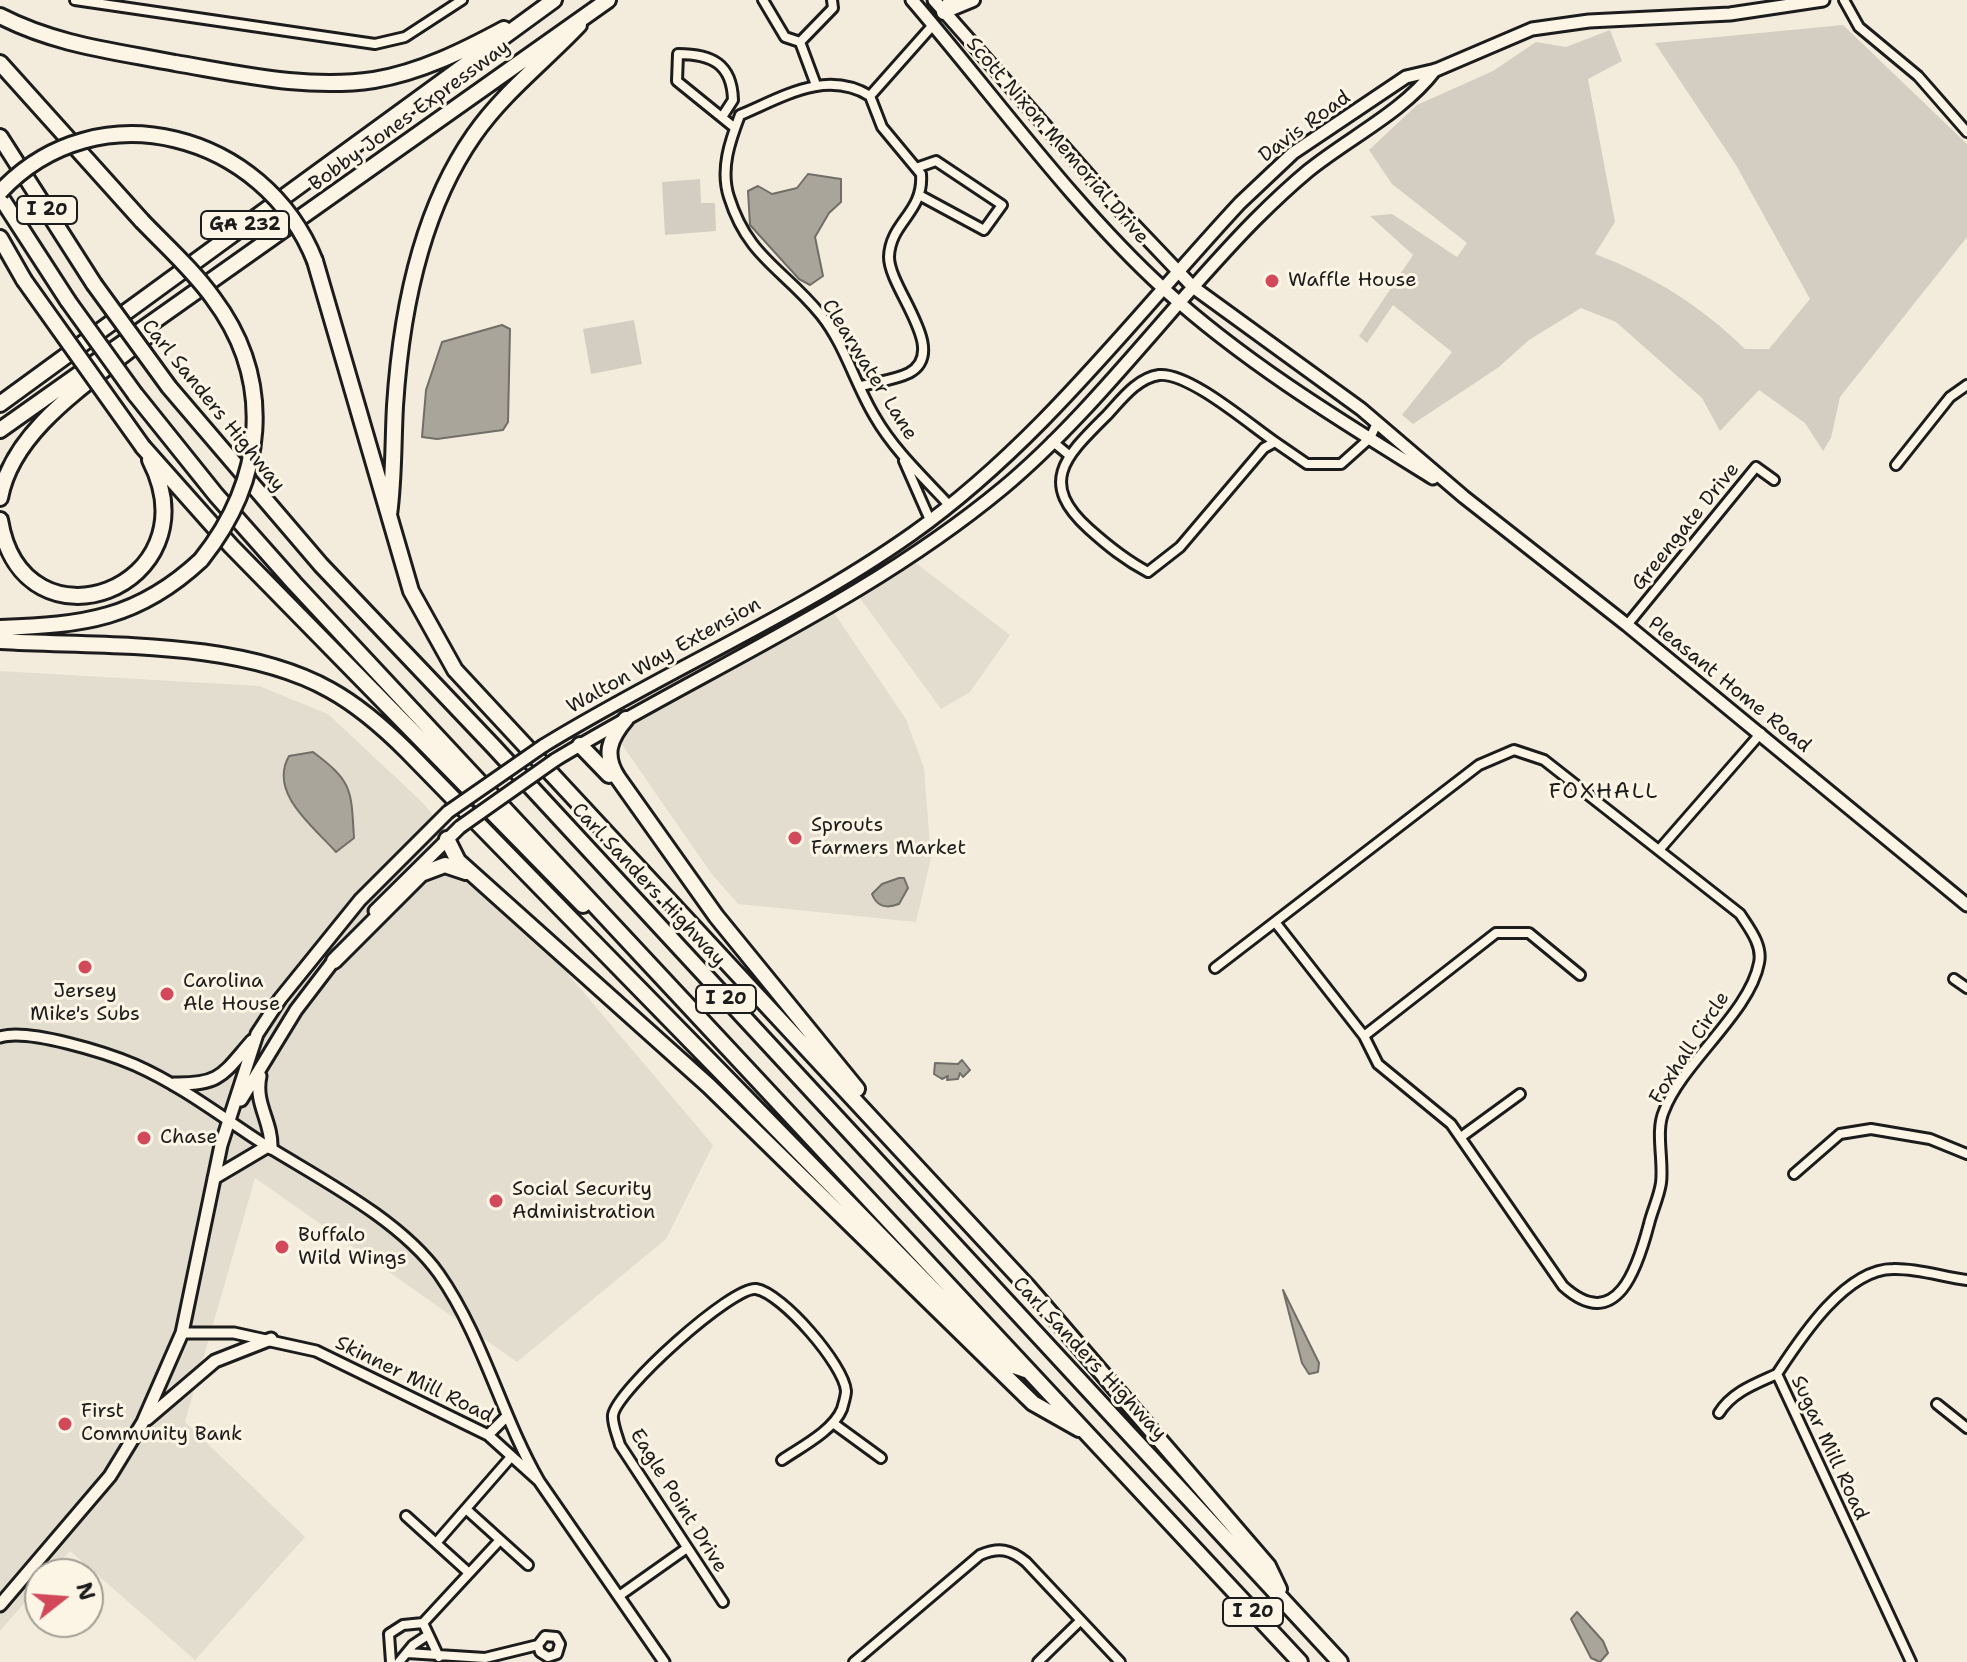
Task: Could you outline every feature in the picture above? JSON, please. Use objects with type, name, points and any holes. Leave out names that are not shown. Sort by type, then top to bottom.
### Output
[{"type":"highway","name":"Bobby Jones Expressway","points":[[4,397],[554,0]]},
{"type":"highway","name":"Bobby Jones Expressway","points":[[0,430],[602,4]]},
{"type":"highway","points":[[388,519],[395,476],[395,407],[404,336],[417,263],[441,195],[474,135],[506,95],[602,4]]},
{"type":"highway","points":[[0,16],[52,39],[95,50],[242,74],[327,83],[378,79],[424,67],[534,13]]},
{"type":"highway","points":[[0,63],[213,297],[235,333],[254,393],[253,448],[245,486],[233,515],[201,560],[152,598],[106,617],[72,624],[0,628]]},
{"type":"highway","points":[[0,194],[29,168],[74,145],[120,135],[178,139],[209,149],[262,183],[294,219],[315,261],[411,591],[455,670],[1028,1287],[1258,1555],[1288,1607]]},
{"type":"highway","name":"Carl Sanders Highway","points":[[0,137],[94,284],[169,387],[321,565],[493,746],[1340,1662]]},
{"type":"highway","name":"I 20","points":[[0,194],[68,301],[135,394],[267,553],[1300,1662]]},
{"type":"highway","points":[[0,238],[24,280],[143,447],[231,546],[575,898],[625,937]]},
{"type":"highway","points":[[0,253],[24,280]]},
{"type":"highway","points":[[0,498],[13,456],[40,425],[235,265]]},
{"type":"highway","points":[[0,520],[13,559],[39,585],[74,596],[114,590],[141,570],[155,548],[161,526],[160,484],[143,447]]},
{"type":"highway","points":[[0,641],[229,655],[299,675],[352,704],[407,751],[1005,1363],[1033,1373]]},
{"type":"highway","points":[[626,719],[612,736],[609,761],[716,916],[862,1095],[874,1121]]},
{"type":"highway","points":[[580,745],[604,767],[677,859]]},
{"type":"highway","points":[[447,839],[458,861],[709,1086],[1033,1403],[1090,1435]]},
{"type":"highway","points":[[334,961],[428,870],[454,866],[475,876]]},
{"type":"main road","name":"Scott Nixon Memorial Drive","points":[[912,0],[1096,217],[1179,302]]},
{"type":"main road","points":[[933,25],[944,4],[973,0]]},
{"type":"main road","name":"Davis Road","points":[[1177,270],[1240,203],[1293,153],[1406,77],[1436,70],[1532,29],[1602,20],[1743,13],[1823,0]]},
{"type":"main road","name":"Scott Nixon Memorial Drive","points":[[944,4],[1193,287]]},
{"type":"main road","name":"Davis Road","points":[[1193,287],[1256,219],[1308,171],[1419,91],[1436,70]]},
{"type":"main road","name":"Walton Way Extension","points":[[0,1605],[110,1476],[143,1422],[182,1333],[214,1178],[257,1034],[280,999],[360,900],[446,814],[543,746],[826,587],[930,520],[1035,427],[1177,270]]},
{"type":"main road","name":"Walton Way Extension","points":[[229,1122],[296,1010],[334,961],[397,886],[460,827],[555,760],[832,603],[951,529],[1005,486],[1052,441],[1193,287]]},
{"type":"main road","name":"Pleasant Home Road","points":[[1193,287],[1377,423],[1464,497],[1761,733],[1967,905]]},
{"type":"main road","name":"Pleasant Home Road","points":[[1179,302],[1206,325],[1370,438],[1464,497]]},
{"type":"main road","points":[[826,587],[832,603]]},
{"type":"main road","points":[[563,733],[580,745]]},
{"type":"main road","points":[[446,814],[447,839]]},
{"type":"main road","points":[[174,1084],[207,1083],[222,1077],[257,1034]]},
{"type":"main road","points":[[214,1178],[269,1147],[270,1124],[258,1098],[263,1064]]},
{"type":"main road","points":[[143,1422],[215,1361],[271,1339]]},
{"type":"street","points":[[75,0],[375,44],[405,37],[462,0]]},
{"type":"street","points":[[763,0],[785,37],[800,42]]},
{"type":"street","points":[[800,42],[833,8],[832,0]]},
{"type":"street","points":[[1844,0],[1859,27],[1918,76],[1967,132]]},
{"type":"street","points":[[870,96],[933,25]]},
{"type":"street","points":[[800,42],[816,85]]},
{"type":"street","points":[[722,117],[733,100],[729,73],[715,59],[678,54],[677,81],[735,128],[740,115],[816,85],[832,83],[856,87],[870,96],[882,127],[921,174],[921,196],[893,236],[889,258],[924,342],[922,360],[911,372],[861,386]]},
{"type":"street","name":"Clearwater Lane","points":[[735,128],[725,166],[727,193],[741,231],[754,251],[822,316],[874,416],[901,453],[949,505]]},
{"type":"street","points":[[916,168],[936,161],[1002,205],[984,230],[921,196]]},
{"type":"street","points":[[1275,442],[1264,448],[1180,547],[1148,572],[1122,558],[1068,510],[1060,488],[1064,464],[1070,456],[1140,382],[1160,375],[1176,377],[1210,396],[1307,464],[1341,464],[1370,438],[1377,423]]},
{"type":"street","points":[[1896,465],[1950,397],[1967,385]]},
{"type":"street","points":[[1052,441],[1070,456]]},
{"type":"street","points":[[901,453],[930,520]]},
{"type":"street","name":"Greengate Drive","points":[[1627,625],[1756,467],[1774,480]]},
{"type":"street","points":[[1659,850],[1761,733]]},
{"type":"street","name":"Foxhall Circle","points":[[1215,968],[1479,765],[1514,750],[1544,760],[1740,914],[1755,936],[1760,962],[1749,989],[1663,1112],[1660,1186],[1641,1257],[1629,1283],[1618,1295],[1599,1302],[1578,1300],[1542,1258],[1461,1137],[1440,1113],[1378,1064],[1364,1036],[1275,922]]},
{"type":"street","points":[[1364,1036],[1496,933],[1529,933],[1580,975]]},
{"type":"street","points":[[1954,979],[1967,988]]},
{"type":"street","points":[[3,1033],[117,1058],[174,1084],[355,1201],[405,1240],[437,1272],[478,1346],[539,1481]]},
{"type":"street","points":[[1461,1137],[1520,1094]]},
{"type":"street","points":[[1794,1174],[1840,1134],[1871,1129],[1930,1139],[1967,1154]]},
{"type":"street","name":"Sugar Mill Road","points":[[1911,1662],[1803,1436],[1777,1374],[1808,1327],[1852,1285],[1873,1274],[1892,1268],[1967,1280]]},
{"type":"street","name":"Eagle Point Drive","points":[[723,1602],[620,1445],[612,1417],[624,1391],[726,1301],[746,1289],[756,1289],[768,1293],[796,1318],[836,1364],[846,1392],[833,1423]]},
{"type":"street","name":"Skinner Mill Road","points":[[182,1333],[234,1333],[316,1351],[488,1435],[539,1481],[664,1662]]},
{"type":"street","points":[[1719,1413],[1726,1401],[1777,1374]]},
{"type":"street","points":[[1937,1404],[1967,1428]]},
{"type":"street","points":[[488,1435],[507,1416]]},
{"type":"street","points":[[782,1460],[833,1423],[881,1458]]},
{"type":"street","points":[[436,1543],[511,1457]]},
{"type":"street","points":[[466,1509],[528,1565]]},
{"type":"street","points":[[406,1516],[469,1573]]},
{"type":"street","points":[[391,1662],[389,1634],[403,1625],[423,1623],[499,1541]]},
{"type":"street","points":[[619,1596],[687,1548]]},
{"type":"street","points":[[854,1662],[980,1555],[996,1548],[1014,1552],[1026,1562],[1120,1662]]},
{"type":"street","points":[[1038,1662],[1080,1621]]},
{"type":"street","points":[[423,1623],[439,1657]]},
{"type":"street","points":[[399,1662],[428,1635]]},
{"type":"street","points":[[407,1653],[439,1657],[502,1656],[538,1645]]},
{"type":"shaded area","points":[[1843,25],[1967,144],[1967,237],[1840,397],[1831,438],[1823,451],[1805,423],[1759,390],[1720,431],[1702,398],[1616,322],[1581,308],[1529,340],[1499,367],[1413,424],[1402,415],[1452,352],[1393,305],[1367,343],[1359,336],[1413,255],[1370,216],[1392,214],[1457,257],[1467,243],[1392,184],[1369,150],[1417,105],[1493,71],[1536,42],[1566,47],[1610,30],[1622,61],[1588,79],[1615,222],[1595,254],[1675,293],[1745,349],[1769,349],[1810,299],[1736,165],[1655,43]]},
{"type":"shaded area","points":[[808,174],[841,179],[841,202],[829,213],[815,237],[823,276],[810,285],[799,279],[750,225],[748,191],[758,186],[772,194],[797,188]]},
{"type":"shaded area","points":[[700,179],[701,203],[715,203],[716,231],[665,235],[662,182]]},
{"type":"shaded area","points":[[634,320],[642,364],[591,374],[583,329]]},
{"type":"shaded area","points":[[502,325],[510,329],[508,422],[503,430],[437,439],[422,437],[426,390],[442,342]]},
{"type":"shaded area","points":[[913,561],[1010,635],[970,692],[941,709],[860,598]]},
{"type":"shaded area","points":[[832,610],[906,719],[924,768],[931,858],[916,922],[738,904],[711,873],[616,736],[624,725]]},
{"type":"shaded area","points":[[0,671],[259,686],[328,714],[422,802],[713,1145],[666,1239],[517,1362],[255,1178],[185,1422],[305,1537],[195,1660],[104,1581],[104,1558],[78,1558],[70,1551],[64,1558],[24,1558],[24,1603],[0,1631]]},
{"type":"shaded area","points":[[313,752],[343,779],[350,797],[354,838],[336,852],[296,808],[284,783],[289,756]]},
{"type":"shaded area","points":[[904,878],[908,888],[899,904],[879,904],[872,894],[882,884]]},
{"type":"shaded area","points":[[962,1060],[970,1070],[963,1077],[960,1073],[958,1079],[947,1080],[948,1076],[942,1079],[934,1074],[935,1063],[958,1064]]},
{"type":"shaded area","points":[[1283,1290],[1319,1363],[1318,1372],[1309,1374],[1302,1363]]},
{"type":"shaded area","points":[[1577,1612],[1603,1641],[1608,1653],[1600,1662],[1591,1658],[1571,1619]]},
{"type":"place","name":"Waffle House","points":[[1272,281]]},
{"type":"place","name":"Sprouts Farmers Market","points":[[795,838]]},
{"type":"place","name":"Jersey Mike's Subs","points":[[85,967]]},
{"type":"place","name":"Carolina Ale House","points":[[167,994]]},
{"type":"place","name":"Chase","points":[[144,1138]]},
{"type":"place","name":"Social Security Administration","points":[[496,1201]]},
{"type":"place","name":"Buffalo Wild Wings","points":[[282,1247]]},
{"type":"place","name":"First Community Bank","points":[[65,1424]]},
{"type":"district","name":"FOXHALL","points":[[1604,792]]}]
